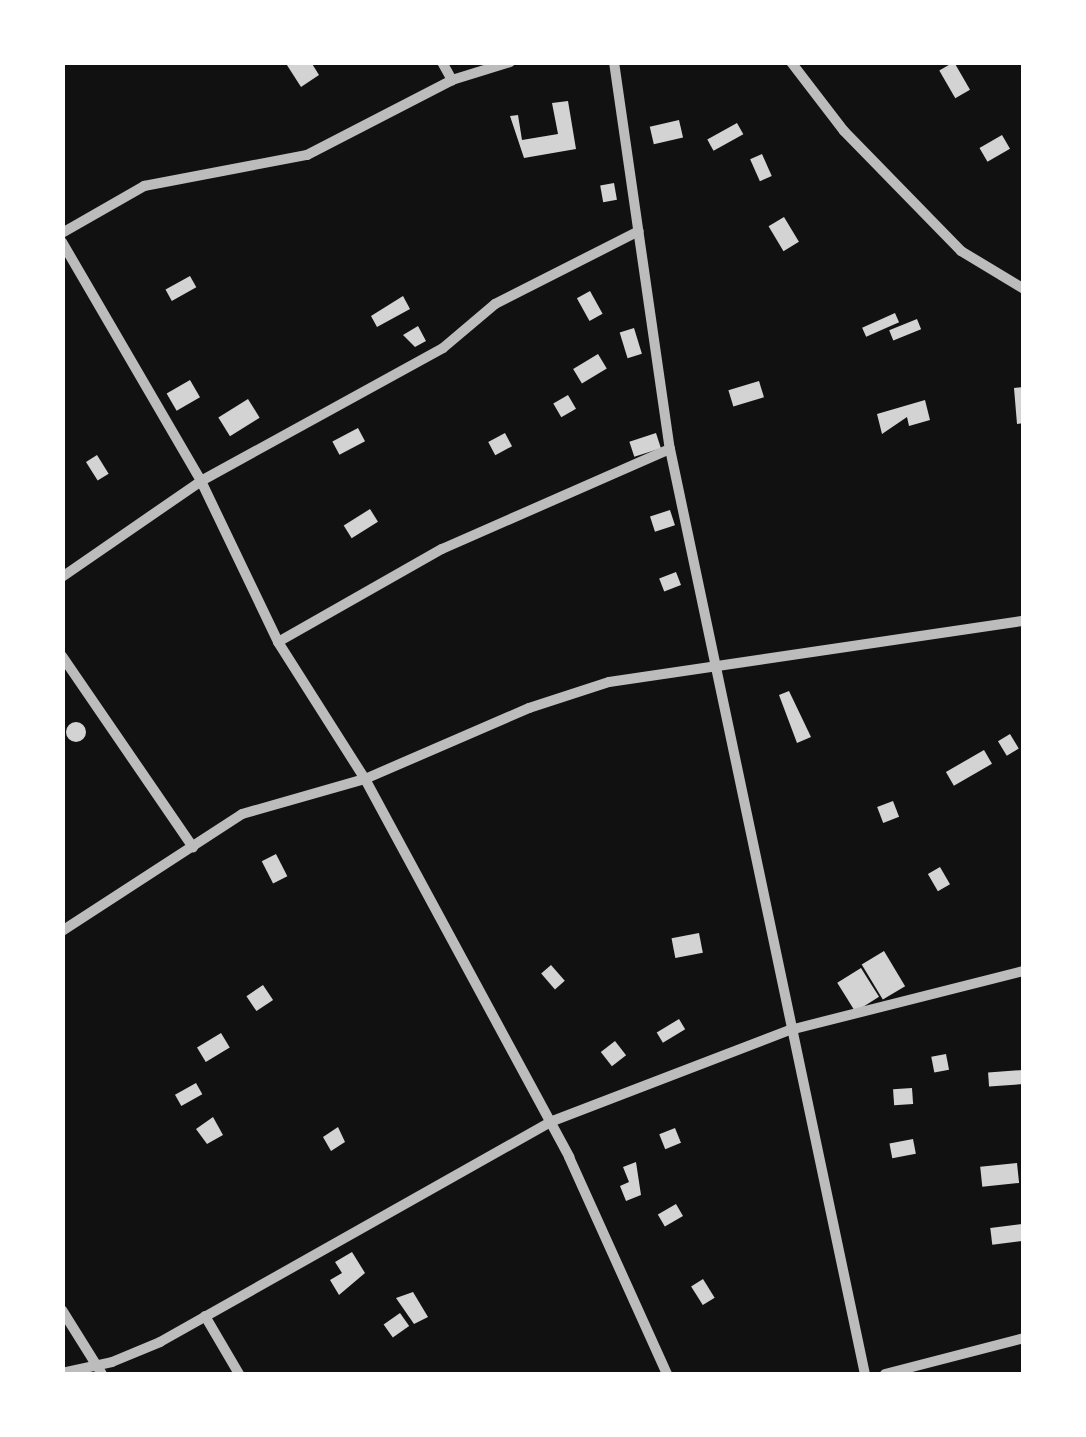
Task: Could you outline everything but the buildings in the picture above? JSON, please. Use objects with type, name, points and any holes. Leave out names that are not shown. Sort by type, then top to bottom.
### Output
[{"type":"street","points":[[442,62],[452,80]]},
{"type":"street","points":[[62,233],[144,186],[307,155],[452,80],[510,62]]},
{"type":"street","points":[[614,62],[670,449],[865,1374]]},
{"type":"street","points":[[791,62],[844,131],[960,251],[1024,289]]},
{"type":"street","points":[[62,577],[201,481],[443,348],[494,304],[639,231]]},
{"type":"street","points":[[62,242],[201,481],[278,642],[365,778],[550,1122],[668,1374]]},
{"type":"street","points":[[278,642],[442,550],[670,449]]},
{"type":"street","points":[[62,931],[267,802],[365,778],[529,708],[609,682],[1024,621]]},
{"type":"street","points":[[62,656],[193,848]]},
{"type":"street","points":[[62,1373],[99,1370],[205,1316],[550,1122],[790,1030],[1024,970]]},
{"type":"street","points":[[62,1310],[99,1370]]},
{"type":"street","points":[[205,1316],[239,1374]]},
{"type":"street","points":[[885,1374],[1024,1338]]}]
